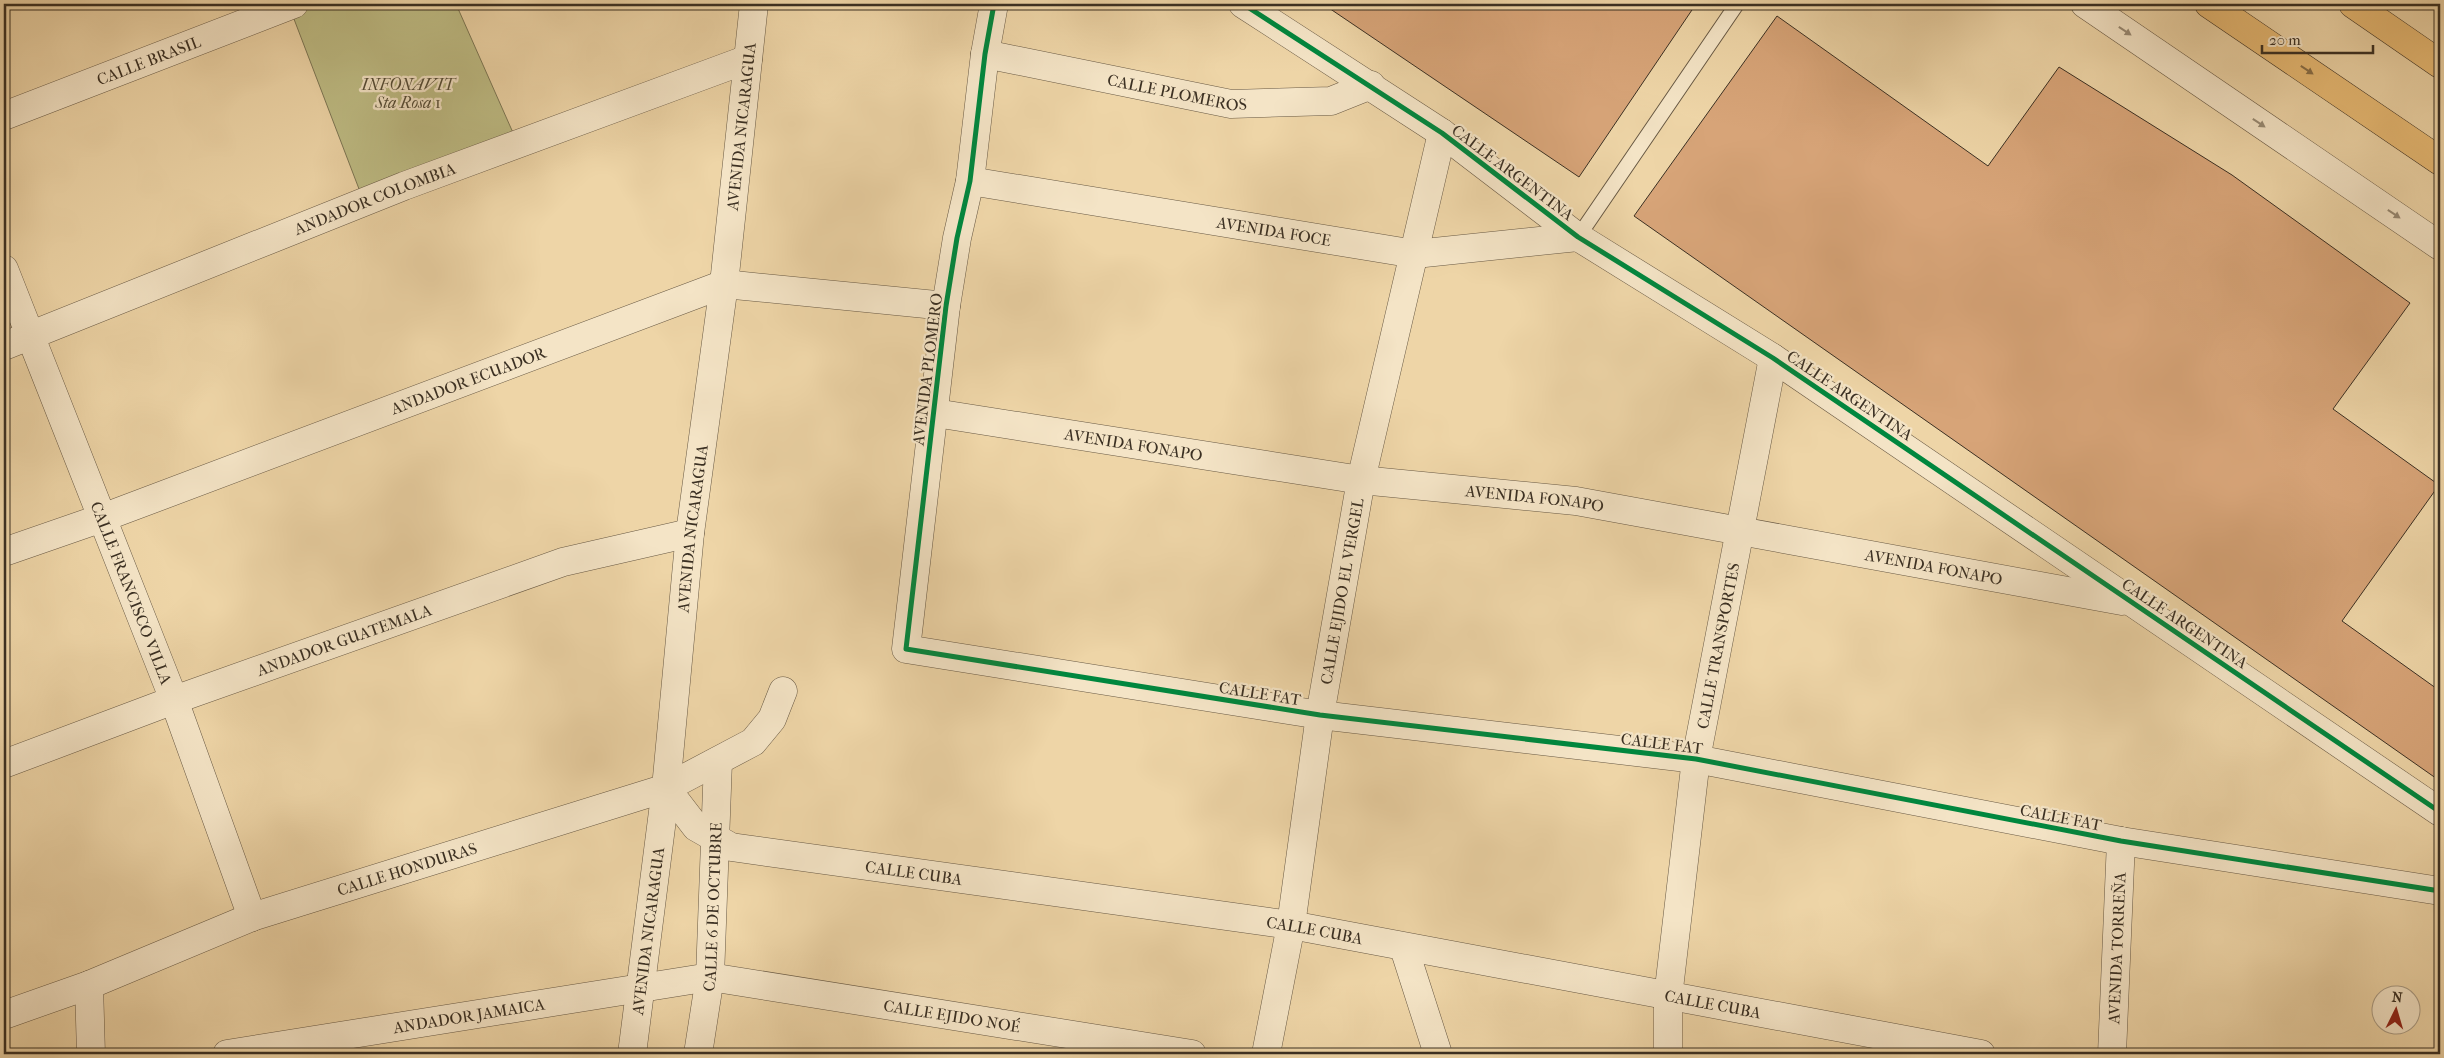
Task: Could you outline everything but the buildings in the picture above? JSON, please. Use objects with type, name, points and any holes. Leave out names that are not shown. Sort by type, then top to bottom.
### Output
[{"type":"main road","points":[[2209,4],[2440,161]]},
{"type":"main road","points":[[2353,4],[2440,64]]},
{"type":"street","name":"CALLE BRASIL","points":[[4,116],[294,4]]},
{"type":"street","name":"AVENIDA NICARAGUA","points":[[632,1054],[666,788],[690,533],[724,284],[754,4]]},
{"type":"street","name":"AVENIDA PLOMERO","points":[[906,649],[946,306],[957,238],[970,180],[985,54],[994,4]]},
{"type":"street","name":"CALLE ARGENTINA","points":[[1243,4],[1371,85],[1442,133],[1578,237],[1773,358],[2440,812]]},
{"type":"street","points":[[2085,4],[2440,246]]},
{"type":"street","name":"CALLE PLOMEROS","points":[[985,54],[1231,104],[1331,101],[1371,85]]},
{"type":"street","name":"ANDADOR COLOMBIA","points":[[4,346],[404,186],[748,59]]},
{"type":"street","name":"CALLE EJIDO EL VERGEL","points":[[1266,1054],[1290,925],[1320,715],[1361,480],[1442,133]]},
{"type":"street","name":"AVENIDA FOCE","points":[[970,180],[1415,254],[1578,237]]},
{"type":"street","name":"CALLE FRANCISCO VILLA","points":[[4,269],[174,700],[252,917]]},
{"type":"street","name":"ANDADOR ECUADOR","points":[[4,552],[102,518],[724,284],[946,306]]},
{"type":"street","name":"CALLE TRANSPORTES","points":[[1668,1054],[1668,997],[1696,759],[1773,358]]},
{"type":"street","name":"AVENIDA FONAPO","points":[[935,413],[1361,480],[1576,501],[2133,603]]},
{"type":"street","name":"ANDADOR GUATEMALA","points":[[4,764],[174,700],[563,562],[690,533]]},
{"type":"street","name":"CALLE FAT","points":[[906,649],[1320,715],[1696,759],[2121,842],[2440,891]]},
{"type":"street","name":"CALLE HONDURAS","points":[[4,1015],[89,985],[252,917],[666,788],[753,742],[772,718],[783,691]]},
{"type":"street","name":"CALLE 6 DE OCTUBRE","points":[[698,1054],[710,977],[718,761]]},
{"type":"street","name":"CALLE CUBA","points":[[666,788],[696,827],[731,847],[1290,925],[1404,948],[1981,1054]]},
{"type":"street","name":"AVENIDA TORREÑA","points":[[2112,1054],[2121,842]]},
{"type":"street","points":[[1404,948],[1438,1054]]},
{"type":"street","name":"ANDADOR JAMAICA","points":[[227,1054],[710,977]]},
{"type":"street","name":"CALLE EJIDO NOÉ","points":[[710,977],[1192,1054]]},
{"type":"street","points":[[89,985],[92,1054]]},
{"type":"lane","points":[[1578,237],[1737,4]]},
{"type":"green space","name":"INFONAVIT Sta Rosa 1","points":[[295,4],[456,4],[518,144],[364,202],[289,6]]},
{"type":"cycle path","points":[[994,4],[985,54],[970,181],[957,238],[946,306],[906,649],[1320,715],[1696,759],[2121,841],[2440,891]]},
{"type":"cycle path","points":[[1243,4],[1442,133],[1578,237],[1773,358],[2440,812]]}]
